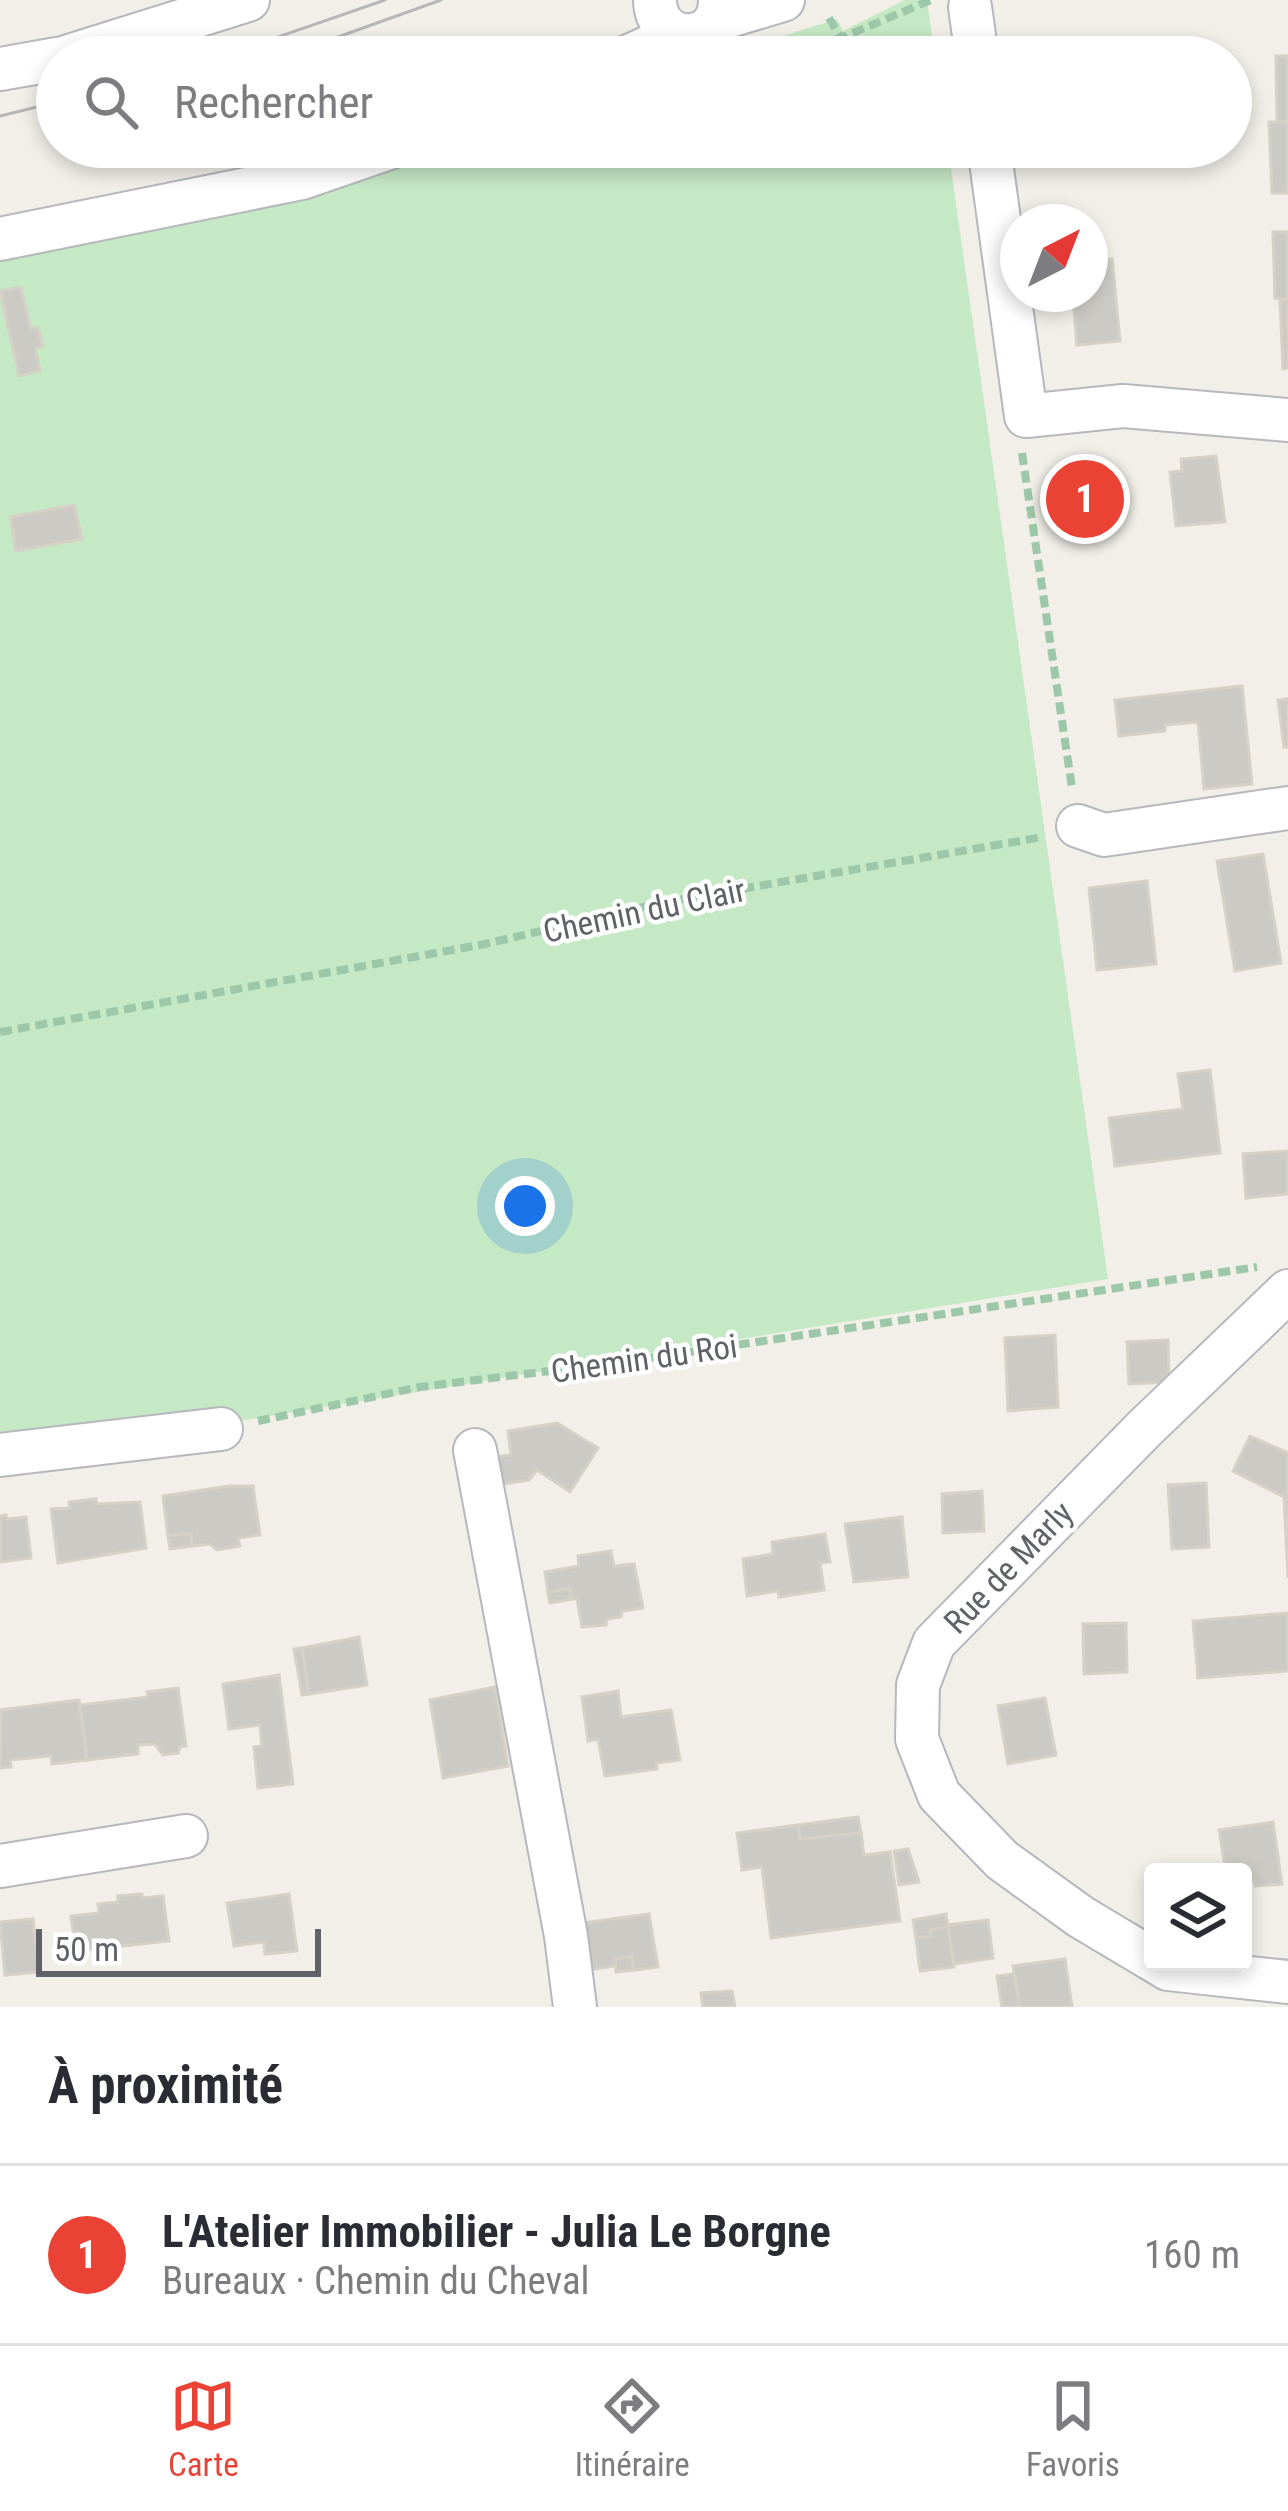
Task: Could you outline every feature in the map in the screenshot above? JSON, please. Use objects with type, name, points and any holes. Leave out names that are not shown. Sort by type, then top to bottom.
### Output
[{"type":"street","points":[[133,36],[248,0]]},
{"type":"street","points":[[694,36],[708,30],[720,7],[733,15],[783,0]]},
{"type":"street","points":[[951,4],[967,36]]},
{"type":"street","points":[[663,16],[688,36]]},
{"type":"street","points":[[0,69],[36,63]]},
{"type":"street","points":[[0,239],[302,178],[331,168]]},
{"type":"street","points":[[992,168],[1026,416],[1123,406],[1288,420]]},
{"type":"street","points":[[1078,826],[1104,835],[1288,808]]},
{"type":"street","name":"Rue de Marly","points":[[1144,1954],[1081,1917],[1002,1860],[939,1796],[917,1739],[918,1685],[934,1643],[1145,1428],[1277,1278]]},
{"type":"street","points":[[0,1455],[221,1429]]},
{"type":"street","points":[[475,1450],[566,1936],[575,2007]]},
{"type":"street","points":[[0,1866],[186,1836]]},
{"type":"street","name":"Rue de Marly","points":[[1186,1971],[1288,1982]]},
{"type":"path","points":[[848,36],[951,4]]},
{"type":"path","points":[[829,18],[841,36]]},
{"type":"path","points":[[1026,416],[1024,478],[1078,826]]},
{"type":"path","name":"Chemin du Clair","points":[[0,1032],[485,944],[665,902],[1028,842],[1078,826]]},
{"type":"path","name":"Chemin du Roi","points":[[221,1429],[420,1387],[1277,1278]]},
{"type":"green space","points":[[905,0],[927,0],[932,36],[783,36],[837,19],[843,31]]},
{"type":"green space","points":[[374,168],[951,168],[1108,1279],[0,1460],[0,256],[335,183]]},
{"type":"building","points":[[1276,56],[1288,56],[1288,122],[1277,122]]},
{"type":"building","points":[[1269,122],[1288,122],[1288,193],[1272,193]]},
{"type":"building","points":[[1273,232],[1288,232],[1288,299],[1275,298]]},
{"type":"building","points":[[1108,259],[1112,259],[1120,341],[1077,345],[1074,312],[1108,312]]},
{"type":"building","points":[[21,287],[31,329],[38,327],[43,347],[35,348],[40,371],[19,376],[0,291]]},
{"type":"building","points":[[1280,299],[1288,299],[1288,368],[1283,369]]},
{"type":"building","points":[[1216,456],[1225,522],[1176,526],[1170,472],[1182,471],[1181,459]]},
{"type":"building","points":[[74,505],[82,539],[16,551],[10,517]]},
{"type":"building","points":[[1242,686],[1252,784],[1204,789],[1198,722],[1119,736],[1115,700]]},
{"type":"building","points":[[1288,699],[1288,747],[1284,747],[1278,700]]},
{"type":"building","points":[[1263,854],[1281,963],[1235,971],[1217,861]]},
{"type":"building","points":[[1147,881],[1156,964],[1097,970],[1089,888]]},
{"type":"building","points":[[1210,1070],[1220,1153],[1115,1166],[1109,1118],[1183,1109],[1178,1074]]},
{"type":"building","points":[[1288,1151],[1288,1194],[1246,1198],[1243,1154]]},
{"type":"building","points":[[1055,1335],[1058,1407],[1008,1411],[1005,1338]]},
{"type":"building","points":[[1168,1340],[1169,1382],[1129,1384],[1127,1342]]},
{"type":"building","points":[[557,1423],[598,1448],[570,1492],[537,1470],[529,1480],[497,1485],[493,1457],[511,1455],[508,1431]]},
{"type":"building","points":[[1250,1436],[1288,1453],[1288,1578],[1284,1497],[1233,1471]]},
{"type":"building","points":[[1206,1483],[1209,1547],[1172,1549],[1168,1485]]},
{"type":"building","points":[[253,1486],[260,1535],[238,1538],[240,1546],[217,1550],[210,1544],[192,1546],[191,1533],[168,1536],[163,1496]]},
{"type":"building","points":[[982,1491],[984,1531],[943,1533],[942,1494]]},
{"type":"building","points":[[96,1499],[96,1504],[140,1502],[146,1548],[58,1563],[51,1509]]},
{"type":"building","points":[[0,1516],[7,1519],[26,1517],[31,1558],[0,1562]]},
{"type":"building","points":[[902,1517],[908,1577],[854,1582],[845,1524]]},
{"type":"building","points":[[191,1533],[192,1546],[170,1549],[168,1536]]},
{"type":"building","points":[[825,1534],[830,1562],[820,1563],[824,1590],[747,1596],[743,1559],[773,1554],[772,1542]]},
{"type":"building","points":[[611,1551],[614,1566],[634,1564],[643,1608],[622,1611],[621,1617],[607,1619],[606,1625],[582,1627],[570,1588],[548,1593],[545,1572],[579,1566],[578,1556]]},
{"type":"building","points":[[570,1588],[572,1599],[550,1603],[548,1593]]},
{"type":"building","points":[[1288,1613],[1288,1671],[1198,1678],[1193,1621]]},
{"type":"building","points":[[1126,1623],[1127,1672],[1084,1674],[1083,1624]]},
{"type":"building","points":[[359,1637],[367,1685],[309,1694],[302,1648]]},
{"type":"building","points":[[302,1648],[309,1694],[302,1695],[294,1649]]},
{"type":"building","points":[[279,1675],[293,1784],[258,1788],[254,1747],[262,1746],[260,1725],[229,1729],[223,1684]]},
{"type":"building","points":[[495,1687],[508,1766],[443,1778],[430,1700]]},
{"type":"building","points":[[178,1688],[186,1746],[178,1753],[163,1755],[155,1744],[138,1745],[138,1754],[87,1760],[80,1705],[148,1697],[147,1692]]},
{"type":"building","points":[[618,1691],[621,1717],[671,1710],[680,1760],[657,1763],[657,1769],[605,1776],[598,1739],[588,1741],[582,1697]]},
{"type":"building","points":[[1045,1698],[1056,1755],[1008,1764],[998,1706]]},
{"type":"building","points":[[79,1700],[87,1760],[52,1764],[51,1756],[10,1760],[11,1767],[0,1768],[1,1710]]},
{"type":"building","points":[[858,1817],[861,1833],[800,1839],[798,1825]]},
{"type":"building","points":[[1273,1822],[1282,1884],[1255,1886],[1252,1863],[1224,1863],[1219,1830]]},
{"type":"building","points":[[798,1825],[800,1839],[861,1833],[864,1855],[890,1852],[900,1921],[771,1938],[762,1867],[742,1870],[737,1833]]},
{"type":"building","points":[[908,1849],[919,1882],[899,1885],[894,1851]]},
{"type":"building","points":[[142,1894],[142,1898],[163,1896],[169,1941],[76,1951],[71,1916],[99,1913],[98,1904]]},
{"type":"building","points":[[289,1894],[297,1951],[265,1954],[264,1942],[234,1946],[227,1903]]},
{"type":"building","points":[[649,1914],[658,1967],[634,1970],[632,1957],[615,1959],[615,1966],[588,1970],[582,1923]]},
{"type":"building","points":[[946,1914],[948,1927],[916,1938],[913,1920]]},
{"type":"building","points":[[33,1919],[39,1972],[5,1975],[0,1922]]},
{"type":"building","points":[[988,1920],[993,1958],[954,1964],[947,1925]]},
{"type":"building","points":[[948,1927],[954,1967],[920,1971],[916,1938]]},
{"type":"building","points":[[632,1957],[634,1970],[616,1972],[615,1959]]},
{"type":"building","points":[[1065,1959],[1072,2007],[1020,2007],[1013,1966]]},
{"type":"building","points":[[1014,1974],[1020,2007],[1002,2007],[997,1976]]},
{"type":"building","points":[[732,1991],[735,2007],[703,2007],[701,1993]]},
{"type":"tram line","points":[[281,36],[385,0]]},
{"type":"tram line","points":[[341,36],[441,0]]},
{"type":"tram line","points":[[0,116],[36,107]]},
{"type":"place","name":"L'Atelier Immobilier - Julia Le Borgne","points":[[1085,499]]}]
